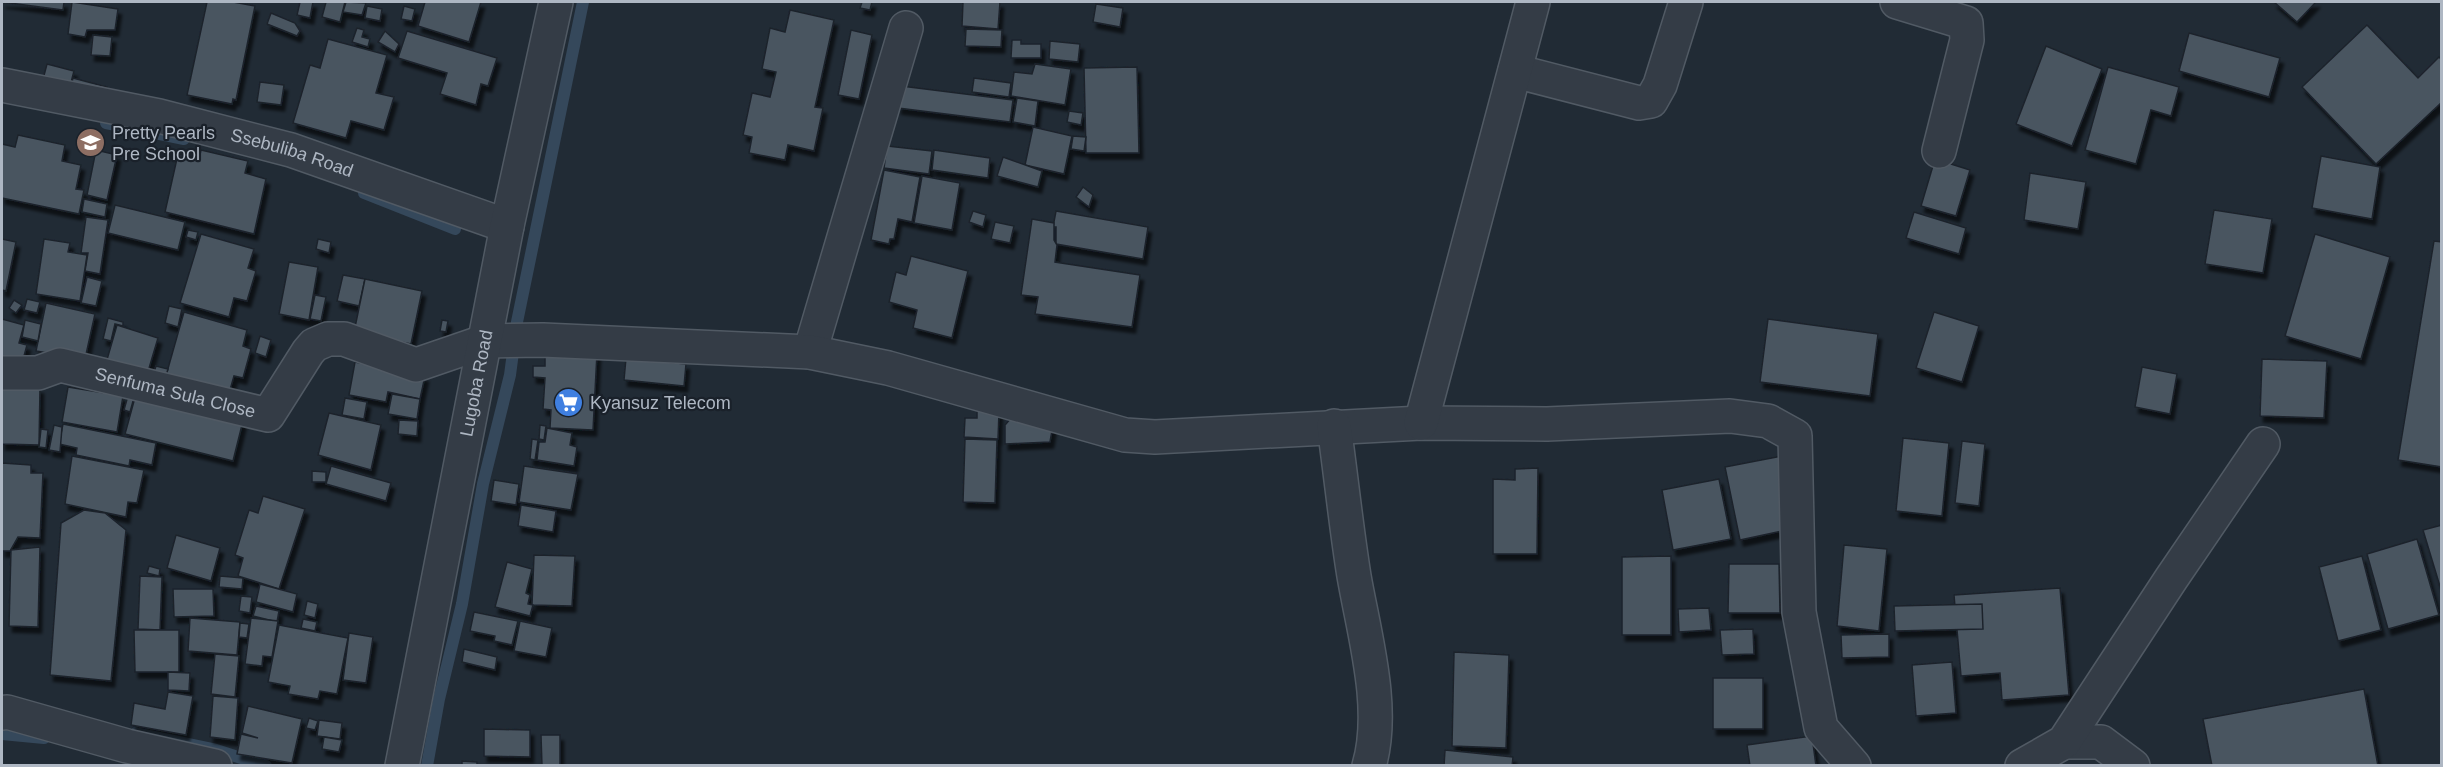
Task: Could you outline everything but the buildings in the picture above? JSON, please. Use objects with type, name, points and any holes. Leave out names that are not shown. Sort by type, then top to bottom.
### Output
[{"type":"street","name":"Lugoba Road","points":[[402,765],[507,226],[556,2]]},
{"type":"street","points":[[1420,423],[1533,2]]},
{"type":"street","points":[[1515,71],[1639,103],[1651,101],[1660,85],[1686,2]]},
{"type":"street","points":[[1898,2],[1966,23],[1966,40],[1939,151]]},
{"type":"street","points":[[810,352],[906,28]]},
{"type":"street","name":"Ssebuliba Road","points":[[2,85],[159,116],[291,150],[507,226]]},
{"type":"street","name":"Senfuma Sula Close","points":[[2,373],[38,373],[60,365],[268,415],[308,352],[314,345],[328,339],[344,339],[416,365],[486,341]]},
{"type":"street","points":[[486,341],[543,340],[810,352],[888,368],[1125,435],[1155,437],[1420,423],[1547,424],[1731,416],[1768,421],[1795,436],[1799,612],[1821,728],[1854,765]]},
{"type":"street","points":[[1334,426],[1354,576],[1374,682],[1373,752],[1369,765]]},
{"type":"street","points":[[2022,765],[2064,742],[2170,579],[2263,444]]},
{"type":"street","points":[[2,713],[7,712],[127,746],[214,765]]},
{"type":"street","points":[[2064,742],[2101,742],[2133,765]]},
{"type":"waterway","points":[[427,766],[439,699],[462,604],[483,484],[510,375],[517,322],[583,2]]},
{"type":"waterway","points":[[106,123],[184,139]]},
{"type":"waterway","points":[[364,193],[455,229]]},
{"type":"waterway","points":[[136,733],[213,749],[266,766]]},
{"type":"waterway","points":[[2,734],[44,738]]},
{"type":"place","name":"Pretty Pearls Pre School","points":[[91,143]]},
{"type":"place","name":"Kyansuz Telecom","points":[[569,403]]}]
